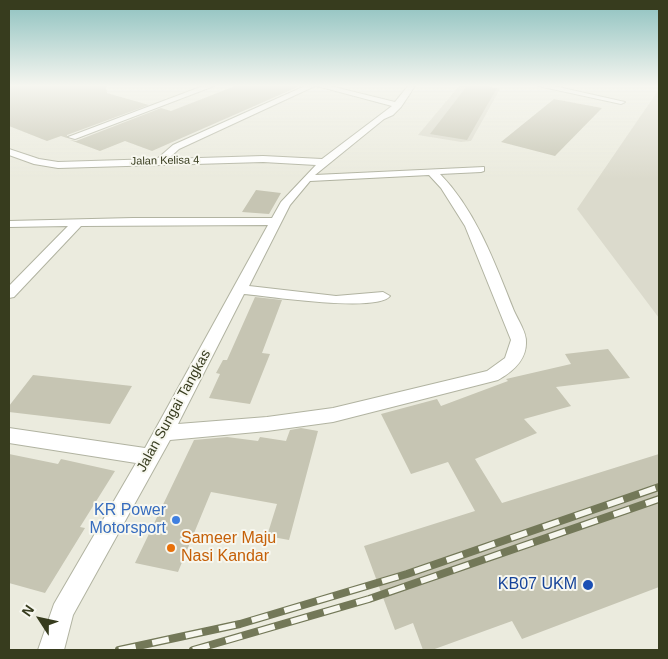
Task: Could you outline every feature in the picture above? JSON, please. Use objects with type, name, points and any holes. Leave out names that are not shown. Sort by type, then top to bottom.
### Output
[{"type":"street","points":[[72,137],[127,117]]},
{"type":"street","points":[[161,160],[176,148],[245,117]]},
{"type":"street","name":"Jalan Sungai Tangkas","points":[[51,650],[62,612],[164,433],[285,204],[309,175],[378,117]]},
{"type":"street","name":"Jalan Kelisa 4","points":[[9,152],[37,162],[58,165],[161,160],[263,159],[324,162]]},
{"type":"street","points":[[309,175],[481,169]]},
{"type":"street","points":[[164,433],[267,424],[333,415],[492,376],[508,366],[517,355],[519,340],[472,230],[453,194],[432,171]]},
{"type":"street","points":[[9,294],[78,222]]},
{"type":"street","points":[[9,224],[276,222]]},
{"type":"street","points":[[239,289],[336,300],[383,296]]},
{"type":"street","points":[[9,435],[149,457]]},
{"type":"shaded area","points":[[433,117],[485,117],[471,141],[461,142],[418,135]]},
{"type":"shaded area","points":[[640,117],[659,117],[659,318],[577,209]]},
{"type":"building","points":[[9,117],[117,117],[67,135],[67,138],[61,136],[47,141],[9,126]]},
{"type":"building","points":[[138,117],[230,117],[152,151],[125,141],[100,151],[70,140],[76,141]]},
{"type":"building","points":[[443,117],[480,117],[467,140],[430,134]]},
{"type":"building","points":[[532,117],[593,117],[555,156],[501,142]]},
{"type":"building","points":[[256,190],[281,193],[269,214],[242,212]]},
{"type":"building","points":[[255,297],[282,300],[262,353],[270,354],[250,404],[209,398],[220,374],[216,373],[223,360],[227,360]]},
{"type":"building","points":[[608,349],[630,378],[556,387],[571,406],[524,419],[537,433],[475,459],[502,503],[659,454],[659,587],[522,639],[512,621],[432,650],[423,650],[413,623],[395,630],[364,546],[475,511],[448,462],[411,474],[381,414],[437,399],[441,406],[508,381],[506,379],[571,364],[565,354]]},
{"type":"building","points":[[33,375],[132,386],[110,424],[9,412],[9,406]]},
{"type":"building","points":[[301,428],[318,431],[289,540],[267,536],[277,504],[211,492],[178,572],[135,563],[194,440],[227,437],[258,441],[260,437],[286,441],[290,430]]},
{"type":"building","points":[[9,454],[58,464],[61,459],[115,471],[80,527],[85,528],[45,593],[9,583]]},
{"type":"railway","points":[[119,650],[240,624],[407,574],[659,487]]},
{"type":"railway","points":[[193,650],[369,599],[659,499]]},
{"type":"place","name":"KR Power Motorsport","points":[[176,520]]},
{"type":"place","name":"Sameer Maju Nasi Kandar","points":[[171,548]]},
{"type":"place","name":"KB07 UKM","points":[[588,585]]}]
